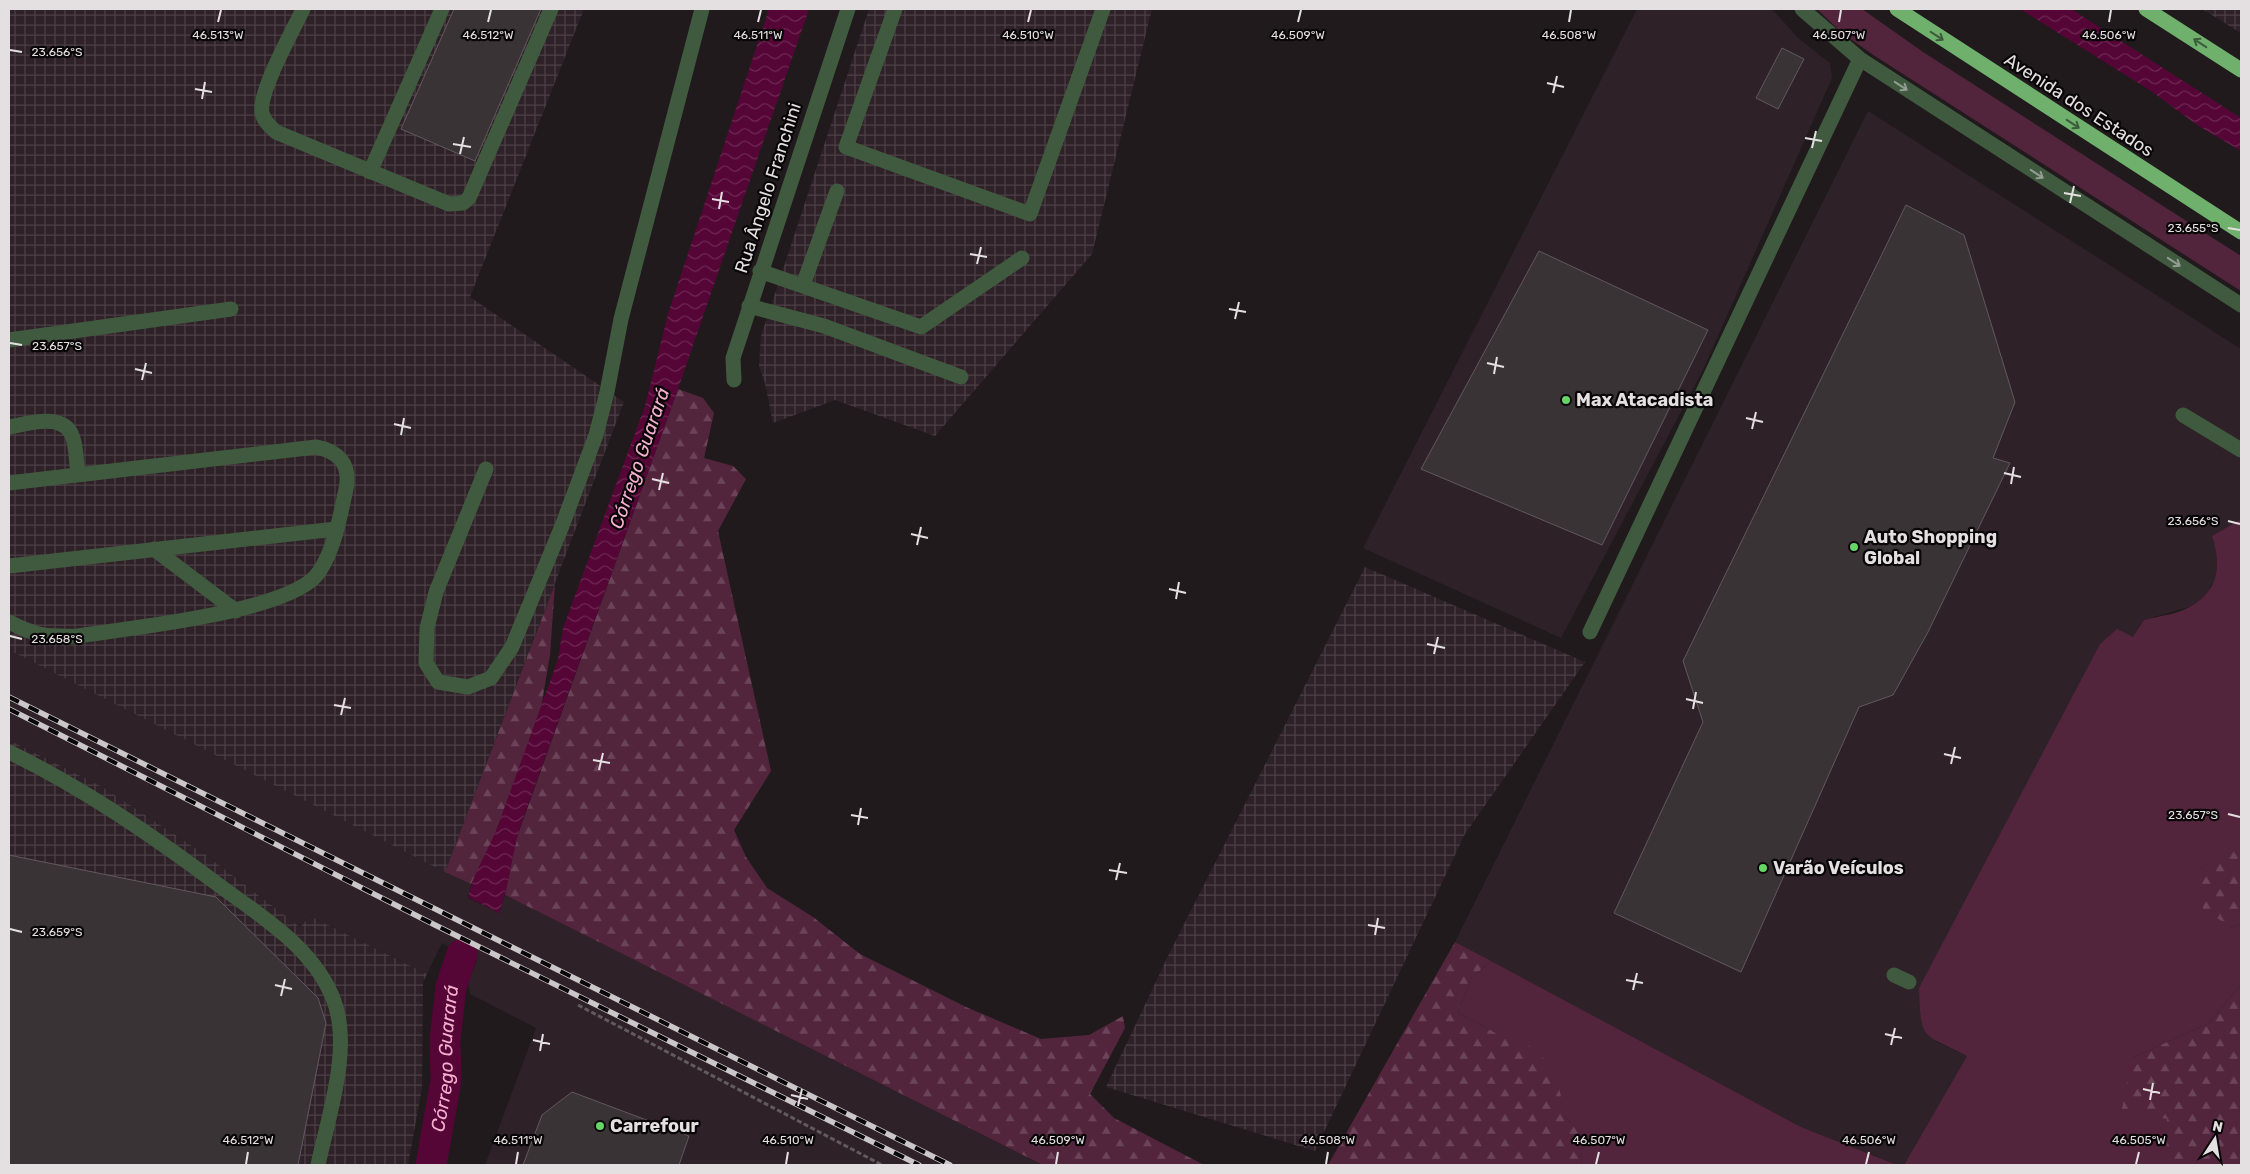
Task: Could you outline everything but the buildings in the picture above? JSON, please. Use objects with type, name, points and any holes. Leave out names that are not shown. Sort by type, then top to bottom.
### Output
[{"type":"highway","name":"Avenida dos Estados","points":[[1896,9],[2241,232]]},
{"type":"highway","points":[[2146,9],[2241,70]]},
{"type":"street","points":[[303,9],[265,91],[262,102],[264,118],[276,132],[449,204],[463,203],[469,198],[551,9]]},
{"type":"street","points":[[370,172],[442,9]]},
{"type":"street","points":[[486,469],[436,592],[427,628],[426,663],[438,682],[468,687],[491,678],[512,647],[562,526],[596,435],[607,392],[623,310],[702,9]]},
{"type":"street","name":"Rua Ângelo Franchini","points":[[734,380],[733,358],[760,271],[848,9]]},
{"type":"street","points":[[895,9],[846,147],[1030,214],[1103,9]]},
{"type":"street","points":[[1802,9],[1860,59],[2241,306]]},
{"type":"street","points":[[1590,632],[1860,59]]},
{"type":"street","points":[[803,286],[837,191]]},
{"type":"street","points":[[760,271],[922,327],[1022,258]]},
{"type":"street","points":[[749,306],[824,326],[961,378]]},
{"type":"street","points":[[9,340],[231,308]]},
{"type":"street","points":[[2183,415],[2241,450]]},
{"type":"street","points":[[9,426],[52,421],[66,427],[71,434],[78,475]]},
{"type":"street","points":[[9,483],[316,447],[329,449],[341,457],[346,470],[346,486],[328,554],[319,573],[305,586],[291,594],[236,611],[78,636],[54,637],[33,634],[9,622]]},
{"type":"street","points":[[9,566],[336,529]]},
{"type":"street","points":[[154,549],[236,611]]},
{"type":"street","points":[[9,752],[41,767],[143,828],[284,934],[314,963],[335,1002],[341,1035],[338,1069],[318,1165]]},
{"type":"street","points":[[1894,975],[1909,982]]},
{"type":"path","points":[[578,1005],[882,1165]]},
{"type":"shaded area","points":[[9,9],[584,9],[470,297],[624,402],[445,872],[9,650]]},
{"type":"shaded area","points":[[869,9],[1152,9],[1092,254],[935,436],[835,400],[773,423],[765,383],[759,366],[761,336]]},
{"type":"shaded area","points":[[1637,9],[1772,9],[1798,38],[1830,63],[1832,78],[1703,370],[1561,638],[1363,548]]},
{"type":"shaded area","points":[[2202,9],[2241,9],[2241,33]]},
{"type":"shaded area","points":[[1868,111],[2241,349],[2241,519],[2212,536],[2218,555],[2217,575],[2206,595],[2192,606],[2144,620],[1935,1041],[1967,1056],[1904,1165],[1897,1165],[1801,1127],[1455,942]]},
{"type":"shaded area","points":[[1365,567],[1585,662],[1465,834],[1315,1151],[1106,1087],[1169,954]]},
{"type":"shaded area","points":[[9,650],[471,884],[468,898],[499,913],[505,895],[1043,1165],[485,1165],[536,1028],[470,994],[468,980],[477,961],[442,943],[427,974],[310,916],[300,927],[206,855],[101,786],[9,740]]},
{"type":"shaded area","points":[[9,740],[101,786],[206,855],[300,927],[310,916],[427,974],[423,982],[422,1088],[408,1165],[9,1165]]},
{"type":"green space","points":[[1817,9],[1862,9],[1923,52],[2241,256],[2241,291],[1875,56],[1842,33]]},
{"type":"green space","points":[[678,389],[703,398],[714,413],[704,458],[733,466],[746,479],[718,531],[771,771],[734,830],[746,857],[767,888],[813,917],[860,954],[966,1007],[1041,1039],[1089,1035],[1123,1016],[1125,1028],[1090,1094],[1114,1118],[1204,1165],[1043,1165],[505,895],[516,840]]},
{"type":"green space","points":[[2241,519],[2241,846],[2234,848],[2199,869],[2231,927],[2241,924],[2241,984],[2209,1023],[2132,1058],[2167,1119],[2167,1165],[1904,1165],[1967,1056],[1927,1034],[1921,1018],[1919,988],[2100,644],[2117,629],[2133,637],[2144,620],[2182,611],[2202,598],[2209,591],[2216,574],[2217,556],[2212,536]]},
{"type":"green space","points":[[555,584],[550,655],[541,708],[490,848],[471,884],[445,872]]},
{"type":"green space","points":[[2241,846],[2241,924],[2231,927],[2203,909],[2199,869],[2234,847]]},
{"type":"green space","points":[[1455,942],[1491,961],[1471,978],[1458,1013],[1494,1032],[1532,1047],[1555,1071],[1566,1118],[1583,1136],[1581,1165],[1328,1165]]},
{"type":"green space","points":[[1491,961],[1801,1127],[1897,1165],[1581,1165],[1583,1136],[1566,1118],[1554,1071],[1494,1032],[1458,1013],[1471,978]]},
{"type":"green space","points":[[2241,984],[2241,1165],[2167,1165],[2167,1119],[2122,1109],[2132,1058],[2209,1023]]},
{"type":"water","points":[[769,9],[809,9],[678,389],[523,819],[499,913],[468,897],[478,869],[499,823],[558,659],[563,628],[645,406],[668,314]]},
{"type":"water","points":[[2020,9],[2071,9],[2241,118],[2241,151],[2197,125],[2151,91]]},
{"type":"waterway","name":"Córrego Guarará","points":[[431,1165],[446,1080],[445,1039],[451,987],[462,954]]},
{"type":"railway","points":[[9,697],[950,1165]]},
{"type":"railway","points":[[9,709],[435,925],[919,1165]]},
{"type":"place","name":"Max Atacadista","points":[[1566,400]]},
{"type":"place","name":"Auto Shopping Global","points":[[1854,547]]},
{"type":"place","name":"Varão Veículos","points":[[1763,868]]},
{"type":"place","name":"Carrefour","points":[[600,1126]]}]
